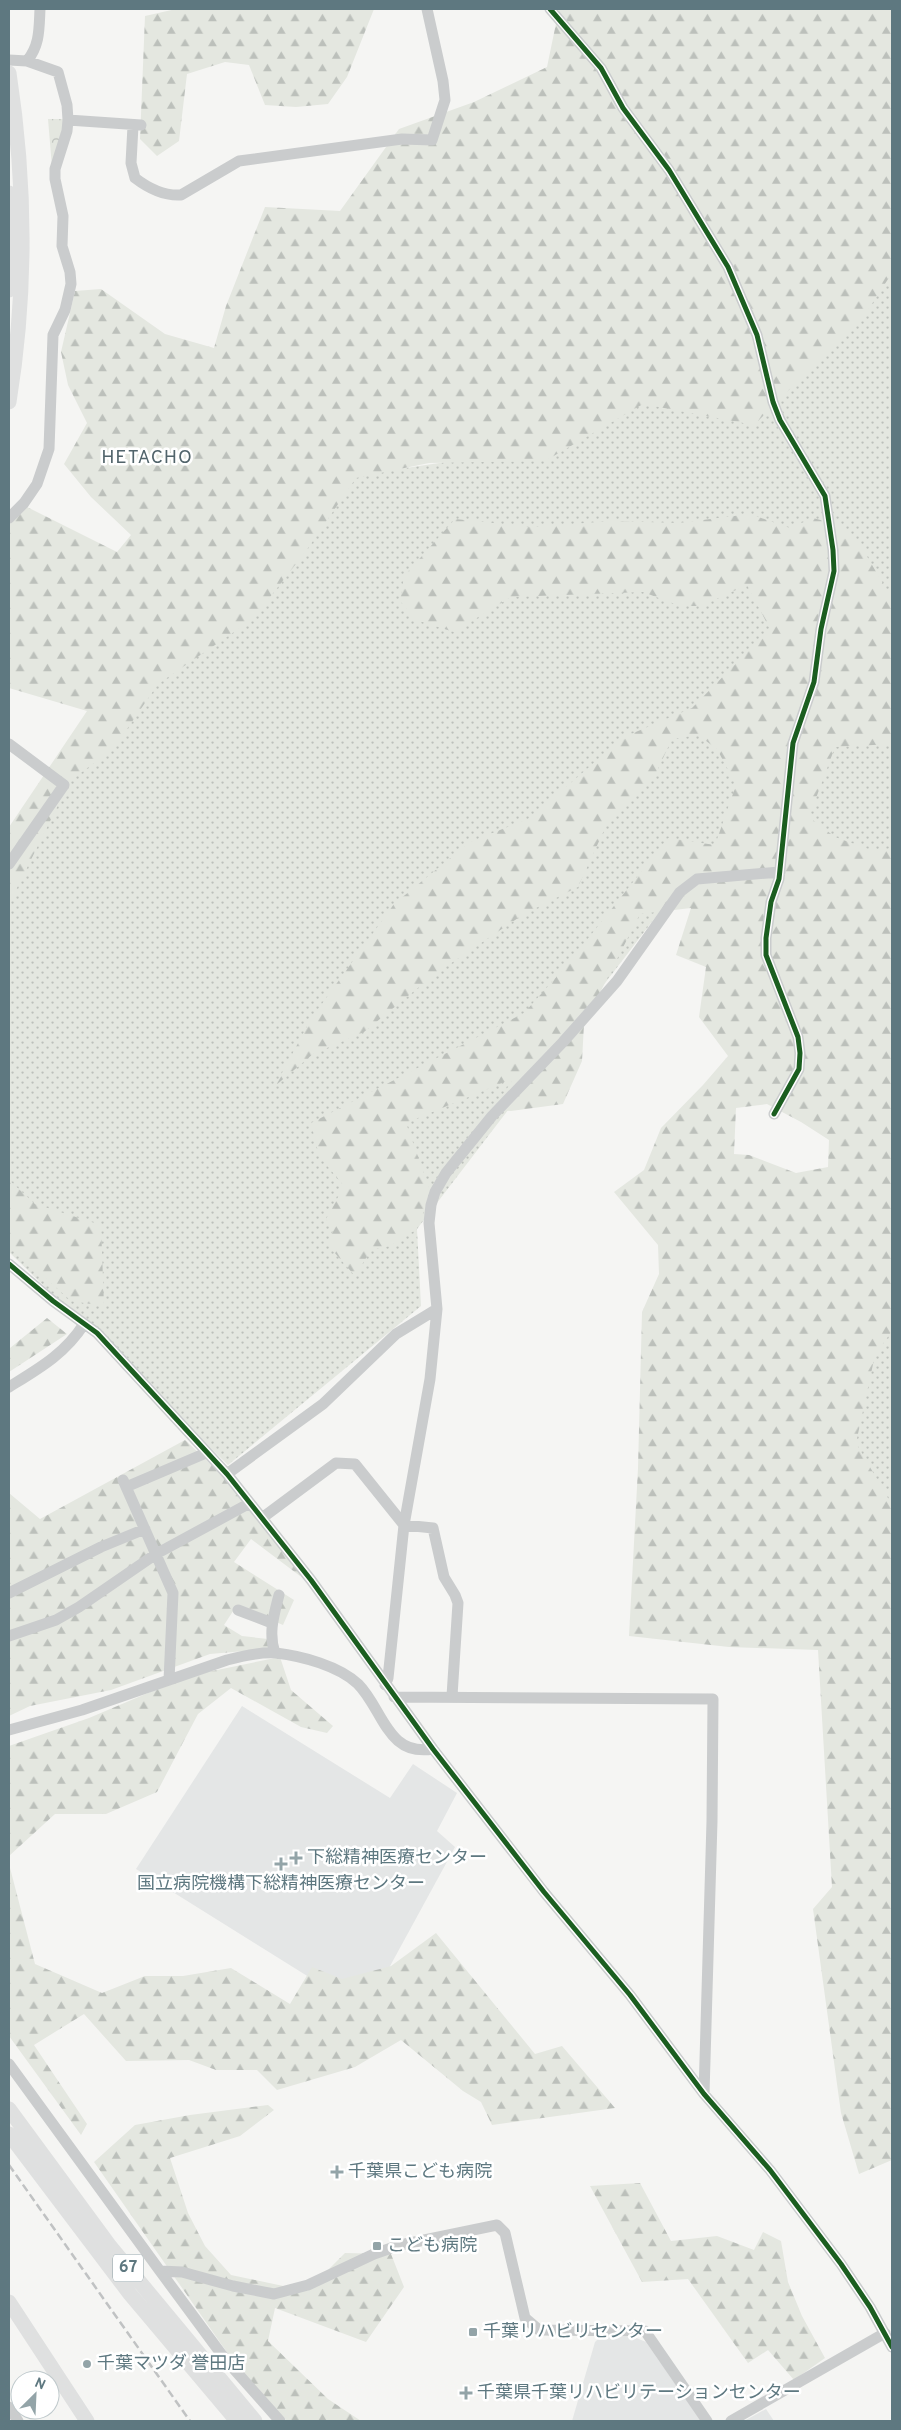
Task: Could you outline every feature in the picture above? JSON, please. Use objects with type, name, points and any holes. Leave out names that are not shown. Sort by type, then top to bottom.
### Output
[{"type":"main road","points":[[9,72],[18,136],[24,247],[18,338],[9,402]]},
{"type":"main road","points":[[9,193],[9,290]]},
{"type":"main road","name":"67","points":[[9,2109],[104,2238],[255,2421]]},
{"type":"main road","name":"67","points":[[9,2134],[130,2294],[237,2421]]},
{"type":"main road","points":[[9,2302],[87,2421]]},
{"type":"street","points":[[27,61],[39,41],[40,9]]},
{"type":"street","points":[[68,120],[137,125],[131,163],[135,178],[156,190],[173,196],[181,195],[238,161],[402,139],[432,140],[445,100],[443,81],[427,9]]},
{"type":"street","points":[[550,9],[601,68],[622,108],[669,170],[728,267],[757,335],[773,402],[780,420],[825,496],[834,550],[834,571],[821,629],[814,682],[793,743],[780,872],[771,902],[766,955],[798,1037],[799,1069],[774,1114]]},
{"type":"street","points":[[9,60],[27,61],[58,72],[67,105],[68,120],[67,131],[55,169],[63,216],[62,246],[70,272],[71,284],[65,310],[53,335],[49,449],[37,484],[24,503],[9,518]]},
{"type":"street","points":[[9,744],[64,785],[9,864]]},
{"type":"street","points":[[385,1685],[388,1678],[404,1525],[430,1379],[437,1309],[429,1223],[431,1205],[446,1173],[492,1116],[563,1042],[616,981],[680,892],[697,880],[780,872]]},
{"type":"street","points":[[9,1264],[97,1333],[227,1474],[311,1580],[385,1685],[544,1892],[630,1995],[704,2094],[776,2178],[841,2264],[892,2347]]},
{"type":"street","points":[[227,1474],[324,1404],[396,1334],[437,1309]]},
{"type":"street","points":[[9,1386],[48,1364],[76,1337],[84,1324]]},
{"type":"street","points":[[169,1680],[173,1593],[124,1484],[206,1453]]},
{"type":"street","points":[[262,1518],[336,1463],[355,1464],[404,1525],[433,1528],[444,1577],[456,1595],[458,1603],[452,1696]]},
{"type":"street","points":[[9,1636],[56,1620],[79,1607],[156,1554],[250,1503]]},
{"type":"street","points":[[9,1593],[101,1547],[145,1529]]},
{"type":"street","points":[[275,1653],[271,1640],[272,1623],[279,1595]]},
{"type":"street","points":[[238,1610],[272,1623]]},
{"type":"street","points":[[9,1730],[82,1710],[227,1660],[246,1655],[275,1653],[312,1661],[340,1672],[358,1684],[384,1724],[407,1748],[419,1751],[433,1749]]},
{"type":"street","points":[[394,1697],[713,1699],[712,1821],[704,2094]]},
{"type":"street","points":[[9,2064],[225,2359],[280,2421]]},
{"type":"street","points":[[160,2271],[182,2272],[233,2286],[274,2294],[308,2285],[374,2254],[400,2246],[497,2225],[505,2233],[525,2318],[539,2330],[644,2331],[707,2421]]},
{"type":"street","points":[[731,2421],[885,2333]]},
{"type":"street","points":[[9,2407],[18,2421]]},
{"type":"shaded area","name":"下総精神医療センター","points":[[242,1706],[390,1798],[413,1764],[457,1793],[437,1831],[455,1847],[365,2012],[136,1869]]},
{"type":"shaded area","points":[[601,2336],[634,2337],[646,2342],[701,2421],[572,2421],[595,2342]]},
{"type":"shaded area","points":[[766,2409],[774,2421],[744,2421]]},
{"type":"green space","points":[[176,9],[374,9],[347,77],[328,104],[296,107],[265,105],[249,65],[225,62],[187,74],[179,141],[157,156],[140,139],[145,16]]},
{"type":"green space","points":[[559,9],[892,9],[892,273],[866,313],[754,425],[643,404],[545,461],[429,463],[356,478],[306,551],[253,619],[158,684],[114,748],[70,781],[9,904],[9,827],[87,711],[9,688],[9,524],[27,507],[117,552],[131,535],[91,497],[64,464],[87,423],[68,385],[61,352],[75,291],[101,289],[165,334],[214,348],[226,306],[265,207],[340,211],[399,129],[474,102],[547,67]]},
{"type":"green space","points":[[48,119],[65,119],[52,167]]},
{"type":"green space","points":[[892,268],[892,1527],[839,1427],[884,1204],[690,872],[417,1229],[421,1306],[228,1465],[9,1252],[9,876],[123,694],[357,467],[399,469],[547,447]]},
{"type":"green space","points":[[750,514],[790,528],[813,518],[839,525],[858,541],[892,599],[892,744],[835,747],[809,817],[835,837],[874,851],[892,848],[892,1331],[875,1355],[856,1443],[892,1505],[892,2160],[859,2174],[841,2113],[813,1909],[832,1887],[818,1650],[729,1647],[629,1636],[638,1468],[642,1312],[659,1274],[658,1245],[614,1192],[644,1170],[661,1128],[728,1056],[699,1017],[706,967],[676,955],[691,908],[640,914],[584,1024],[582,1061],[563,1104],[511,1111],[493,1109],[514,1078],[406,1123],[431,1193],[417,1229],[390,1246],[371,1250],[355,1276],[327,1244],[333,1231],[326,1219],[344,1186],[319,1156],[311,1123],[524,1013],[567,965],[668,838],[715,845],[736,785],[717,749],[698,735],[672,739],[656,773],[606,826],[578,887],[524,914],[435,974],[364,1032],[313,1054],[275,1086],[311,1019],[394,904],[470,842],[530,818],[624,737],[692,708],[770,629],[747,585],[701,606],[680,606],[643,592],[511,597],[454,632],[416,620],[400,601],[404,576],[455,519],[532,527],[612,521],[679,523]],"holes":[[[767,1104],[801,1122],[829,1140],[828,1167],[796,1173],[749,1155],[734,1154],[736,1108]]]},
{"type":"green space","points":[[9,1180],[35,1204],[101,1225],[104,1306],[71,1301],[9,1245]]},
{"type":"green space","points":[[47,1318],[67,1334],[9,1372],[10,1348]]},
{"type":"green space","points":[[185,1440],[216,1469],[302,1566],[300,1576],[251,1539],[234,1562],[294,1600],[283,1625],[237,1605],[224,1625],[242,1636],[268,1639],[269,1649],[210,1654],[111,1690],[30,1706],[9,1716],[9,1493],[40,1519]]},
{"type":"green space","points":[[280,1657],[291,1690],[333,1726],[327,1733],[301,1727],[231,1688],[198,1714],[157,1792],[106,1814],[55,1814],[9,1856],[9,1746],[89,1718],[188,1676]]},
{"type":"green space","points":[[9,1864],[35,1964],[102,1993],[145,1976],[183,1976],[231,1968],[290,2004],[312,1967],[342,1979],[391,1966],[436,1933],[535,2054],[562,2046],[615,2108],[492,2125],[481,2102],[463,2091],[401,2040],[355,2067],[277,2090],[257,2070],[216,2070],[189,2060],[126,2061],[84,2014],[34,2045],[87,2124],[81,2135],[9,2036]]},
{"type":"green space","points":[[268,2105],[274,2110],[240,2136],[170,2158],[188,2213],[205,2246],[231,2275],[307,2291],[345,2253],[391,2254],[404,2287],[366,2342],[275,2308],[268,2341],[328,2399],[361,2421],[287,2421],[238,2368],[94,2162],[135,2125],[190,2115]]},
{"type":"green space","points":[[640,2183],[671,2241],[717,2236],[754,2250],[763,2232],[781,2241],[788,2282],[802,2316],[825,2358],[794,2380],[768,2350],[748,2363],[688,2279],[642,2282],[590,2186]]},
{"type":"railway","points":[[9,2165],[190,2421]]},
{"type":"cycle path","points":[[550,9],[601,68],[623,108],[669,170],[728,267],[757,335],[773,402],[780,420],[825,496],[833,550],[834,571],[821,629],[814,682],[793,743],[779,879],[771,902],[766,938],[766,955],[798,1037],[800,1053],[799,1069],[774,1114]]},
{"type":"cycle path","points":[[9,1264],[53,1301],[97,1333],[227,1474],[311,1580],[433,1749],[544,1892],[630,1995],[704,2094],[770,2170],[841,2264],[870,2307],[892,2347]]},
{"type":"place","name":"下総精神医療センター","points":[[296,1858]]},
{"type":"place","name":"国立病院機構下総精神医療センター","points":[[281,1864]]},
{"type":"place","name":"千葉県こども病院","points":[[337,2172]]},
{"type":"place","name":"こども病院","points":[[377,2246]]},
{"type":"place","name":"千葉リハビリセンター","points":[[473,2332]]},
{"type":"place","name":"千葉マツダ 誉田店","points":[[87,2364]]},
{"type":"place","name":"千葉県千葉リハビリテーションセンター","points":[[466,2393]]},
{"type":"district","name":"HETACHO","points":[[147,458]]}]
